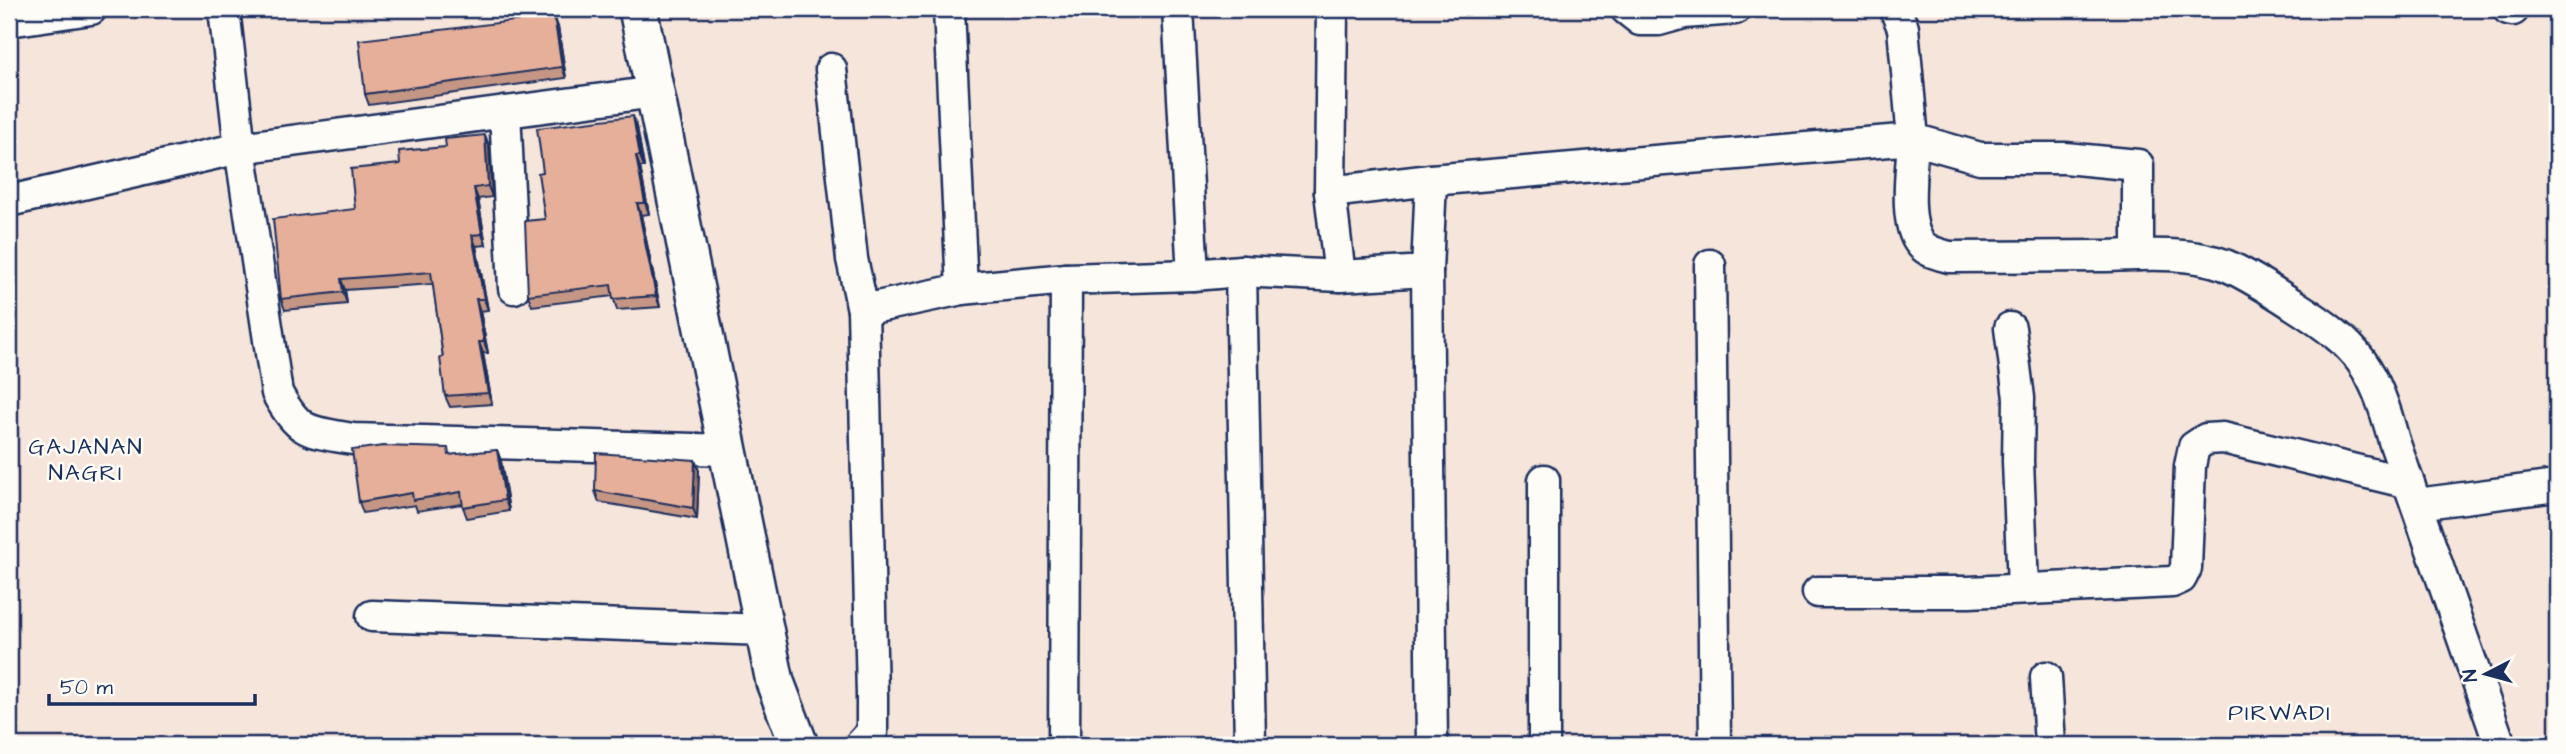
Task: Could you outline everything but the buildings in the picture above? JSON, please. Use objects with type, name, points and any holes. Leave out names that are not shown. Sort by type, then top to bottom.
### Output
[{"type":"street","points":[[9,21],[91,9]]},
{"type":"street","points":[[224,9],[240,148],[276,393],[289,416],[308,431],[353,439],[728,450]]},
{"type":"street","points":[[638,9],[775,682],[799,745]]},
{"type":"street","points":[[948,9],[962,289]]},
{"type":"street","points":[[1178,9],[1193,275]]},
{"type":"street","points":[[1332,9],[1330,192],[1340,276]]},
{"type":"street","points":[[1626,9],[1640,20],[1659,20],[1684,13],[1735,9]]},
{"type":"street","points":[[1895,9],[1903,28],[1913,139],[1910,220],[1919,243],[1931,252],[1949,257],[2138,255],[2190,258],[2224,265],[2312,316],[2351,347],[2370,372],[2384,404],[2394,441],[2500,745]]},
{"type":"street","points":[[831,69],[852,259],[863,310],[872,732],[860,745]]},
{"type":"street","points":[[9,201],[240,148],[655,92]]},
{"type":"street","points":[[505,113],[514,288]]},
{"type":"street","points":[[1330,192],[1431,180],[1913,139],[1980,158],[2065,158],[2138,165],[2138,255]]},
{"type":"street","points":[[1431,180],[1427,271],[1432,745]]},
{"type":"street","points":[[1710,265],[1715,745]]},
{"type":"street","points":[[863,310],[962,289],[1066,279],[1241,271],[1340,276],[1427,271]]},
{"type":"street","points":[[1241,271],[1250,745]]},
{"type":"street","points":[[1064,745],[1066,279]]},
{"type":"street","points":[[2010,328],[2020,406],[2018,461],[2023,588]]},
{"type":"street","points":[[1818,592],[1969,592],[2172,582],[2181,578],[2186,568],[2192,457],[2194,447],[2206,439],[2223,438],[2413,494],[2557,486]]},
{"type":"street","points":[[1544,480],[1544,745]]},
{"type":"street","points":[[372,616],[765,630]]},
{"type":"street","points":[[2046,677],[2050,745]]},
{"type":"district","name":"GAJANAN NAGRI","points":[[86,460]]},
{"type":"district","name":"PIRWADI","points":[[2280,713]]}]
